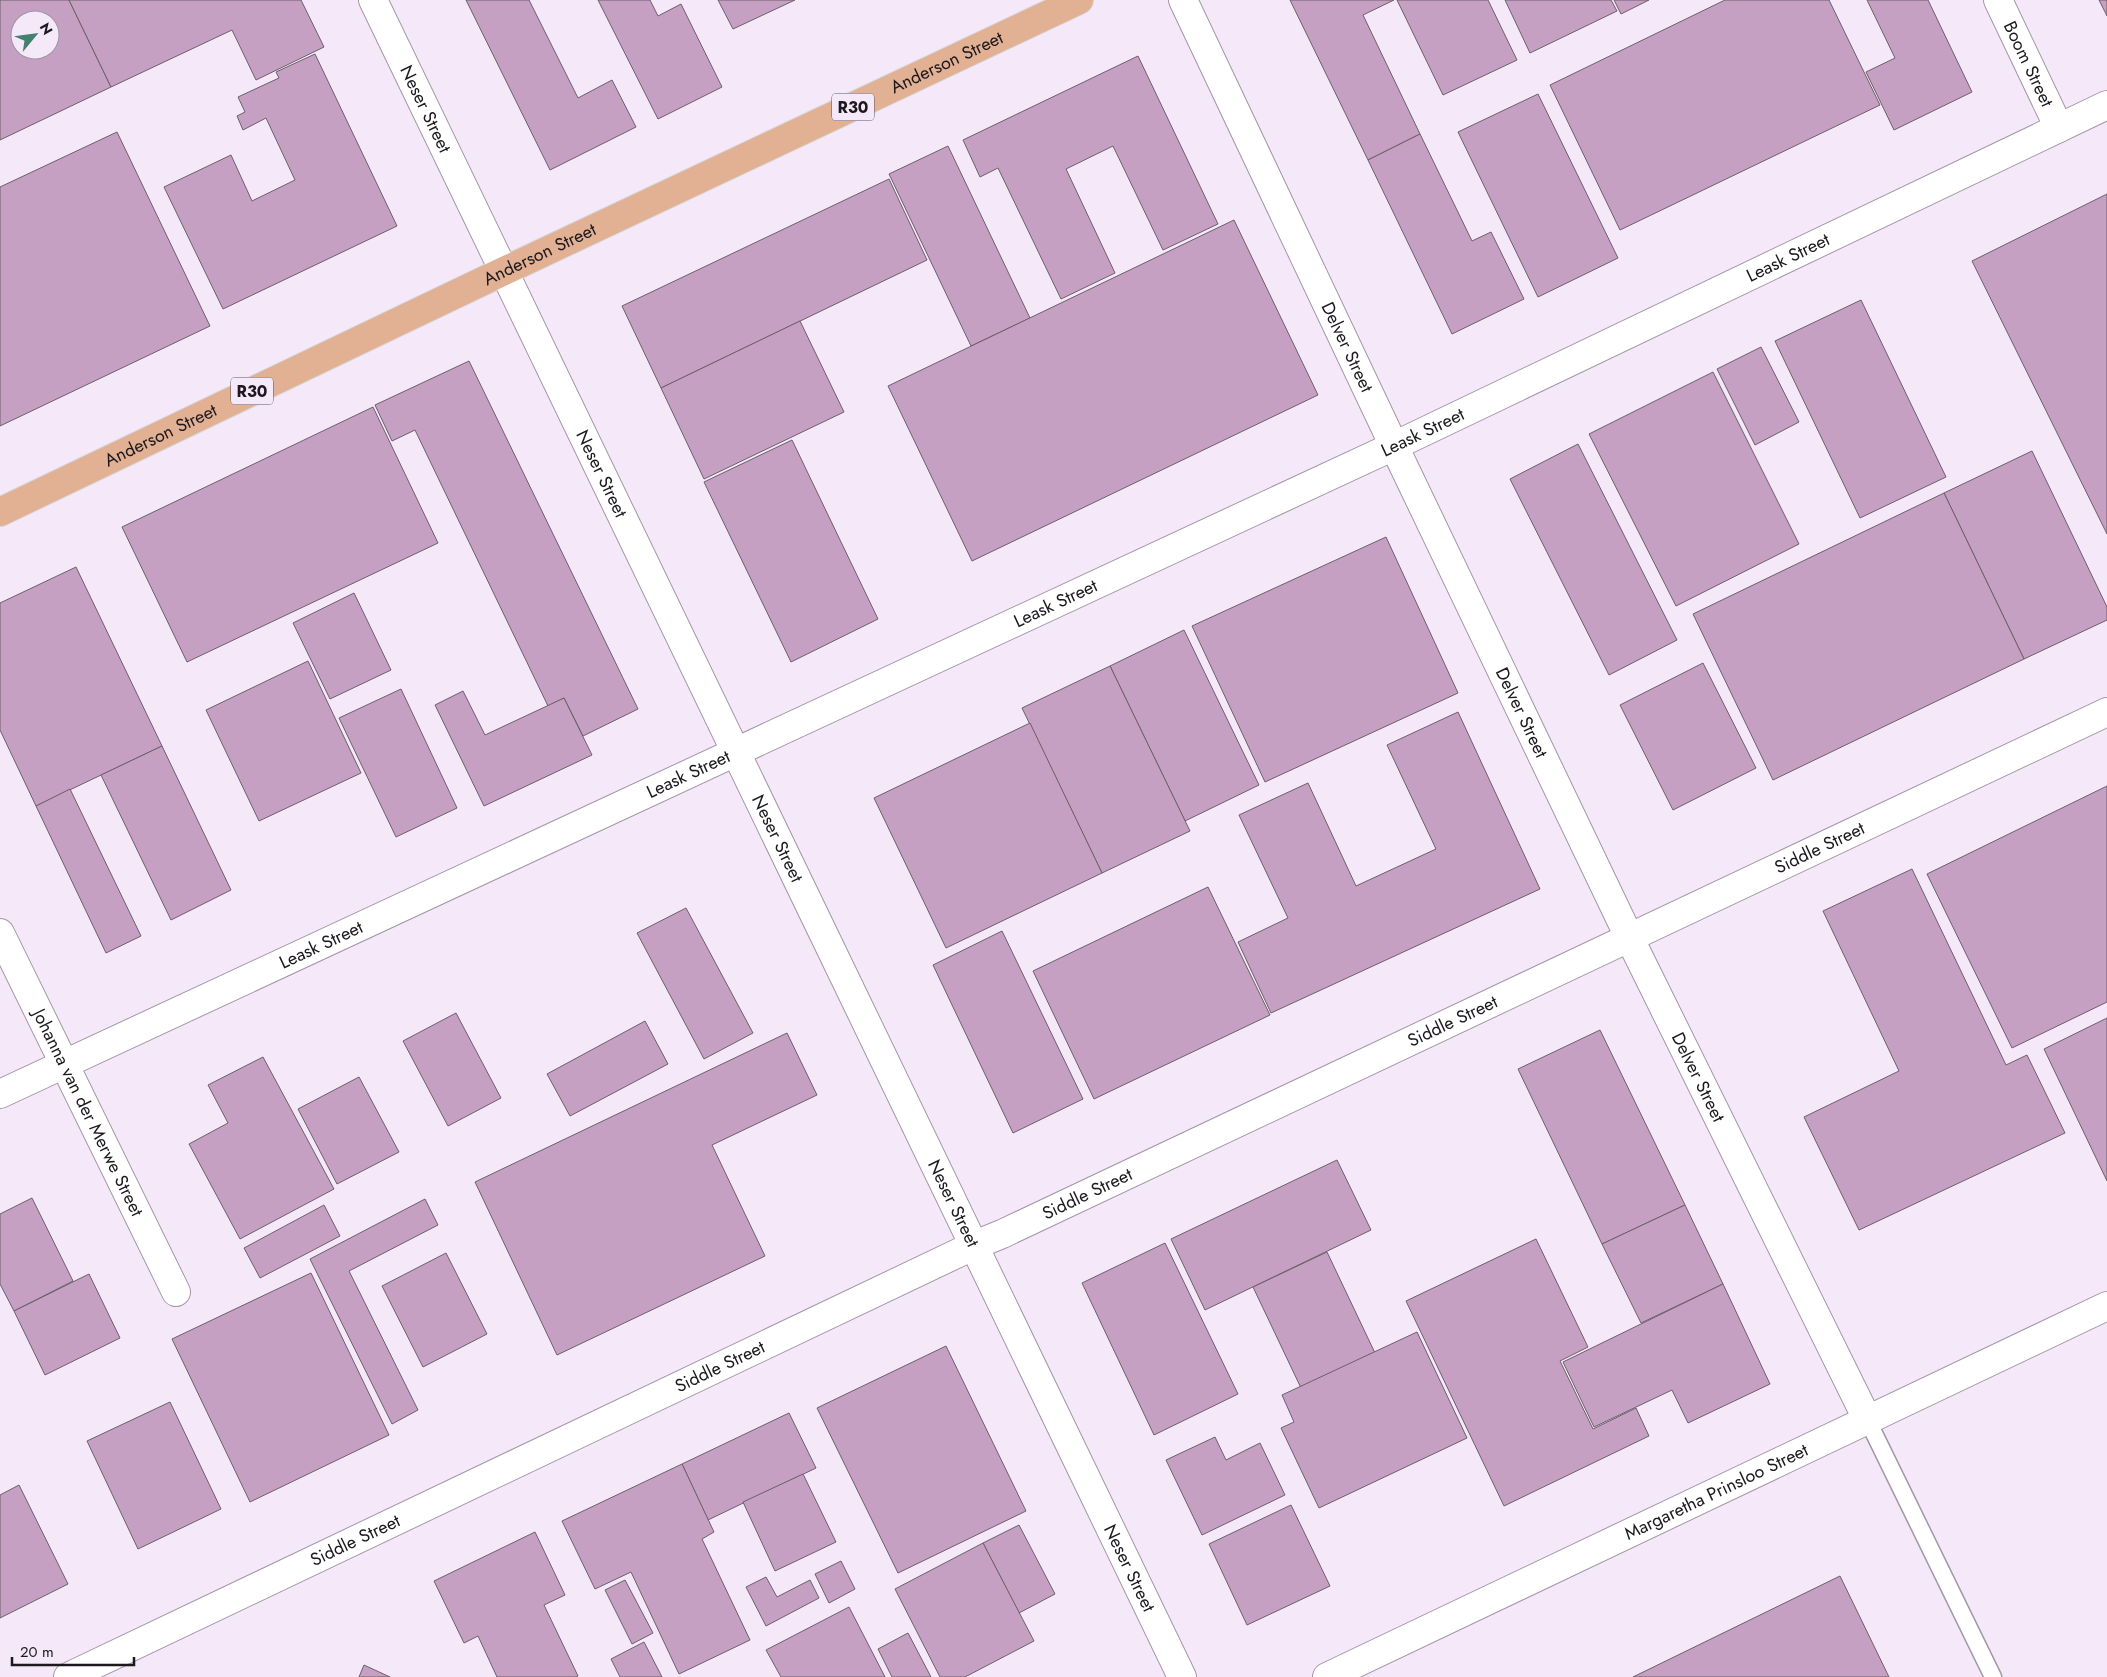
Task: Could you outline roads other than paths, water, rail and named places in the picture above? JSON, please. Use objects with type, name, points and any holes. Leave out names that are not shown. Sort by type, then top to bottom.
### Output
[{"type":"main road","name":"Anderson Street","points":[[0,512],[504,271],[1080,0]]},
{"type":"street","name":"Neser Street","points":[[373,0],[1182,1677]]},
{"type":"street","name":"Delver Street","points":[[1184,0],[1394,446],[1630,939],[1868,1421]]},
{"type":"street","name":"Boom Street","points":[[1998,0],[2059,128]]},
{"type":"street","name":"Leask Street","points":[[0,1094],[63,1063],[1394,446],[2107,105]]},
{"type":"street","name":"Siddle Street","points":[[68,1677],[975,1245],[1630,939],[2107,712]]},
{"type":"street","name":"Johanna van der Merwe Street","points":[[0,933],[176,1292]]},
{"type":"street","name":"Margaretha Prinsloo Street","points":[[1327,1677],[2107,1306]]},
{"type":"lane","points":[[1868,1421],[1992,1677]]}]
